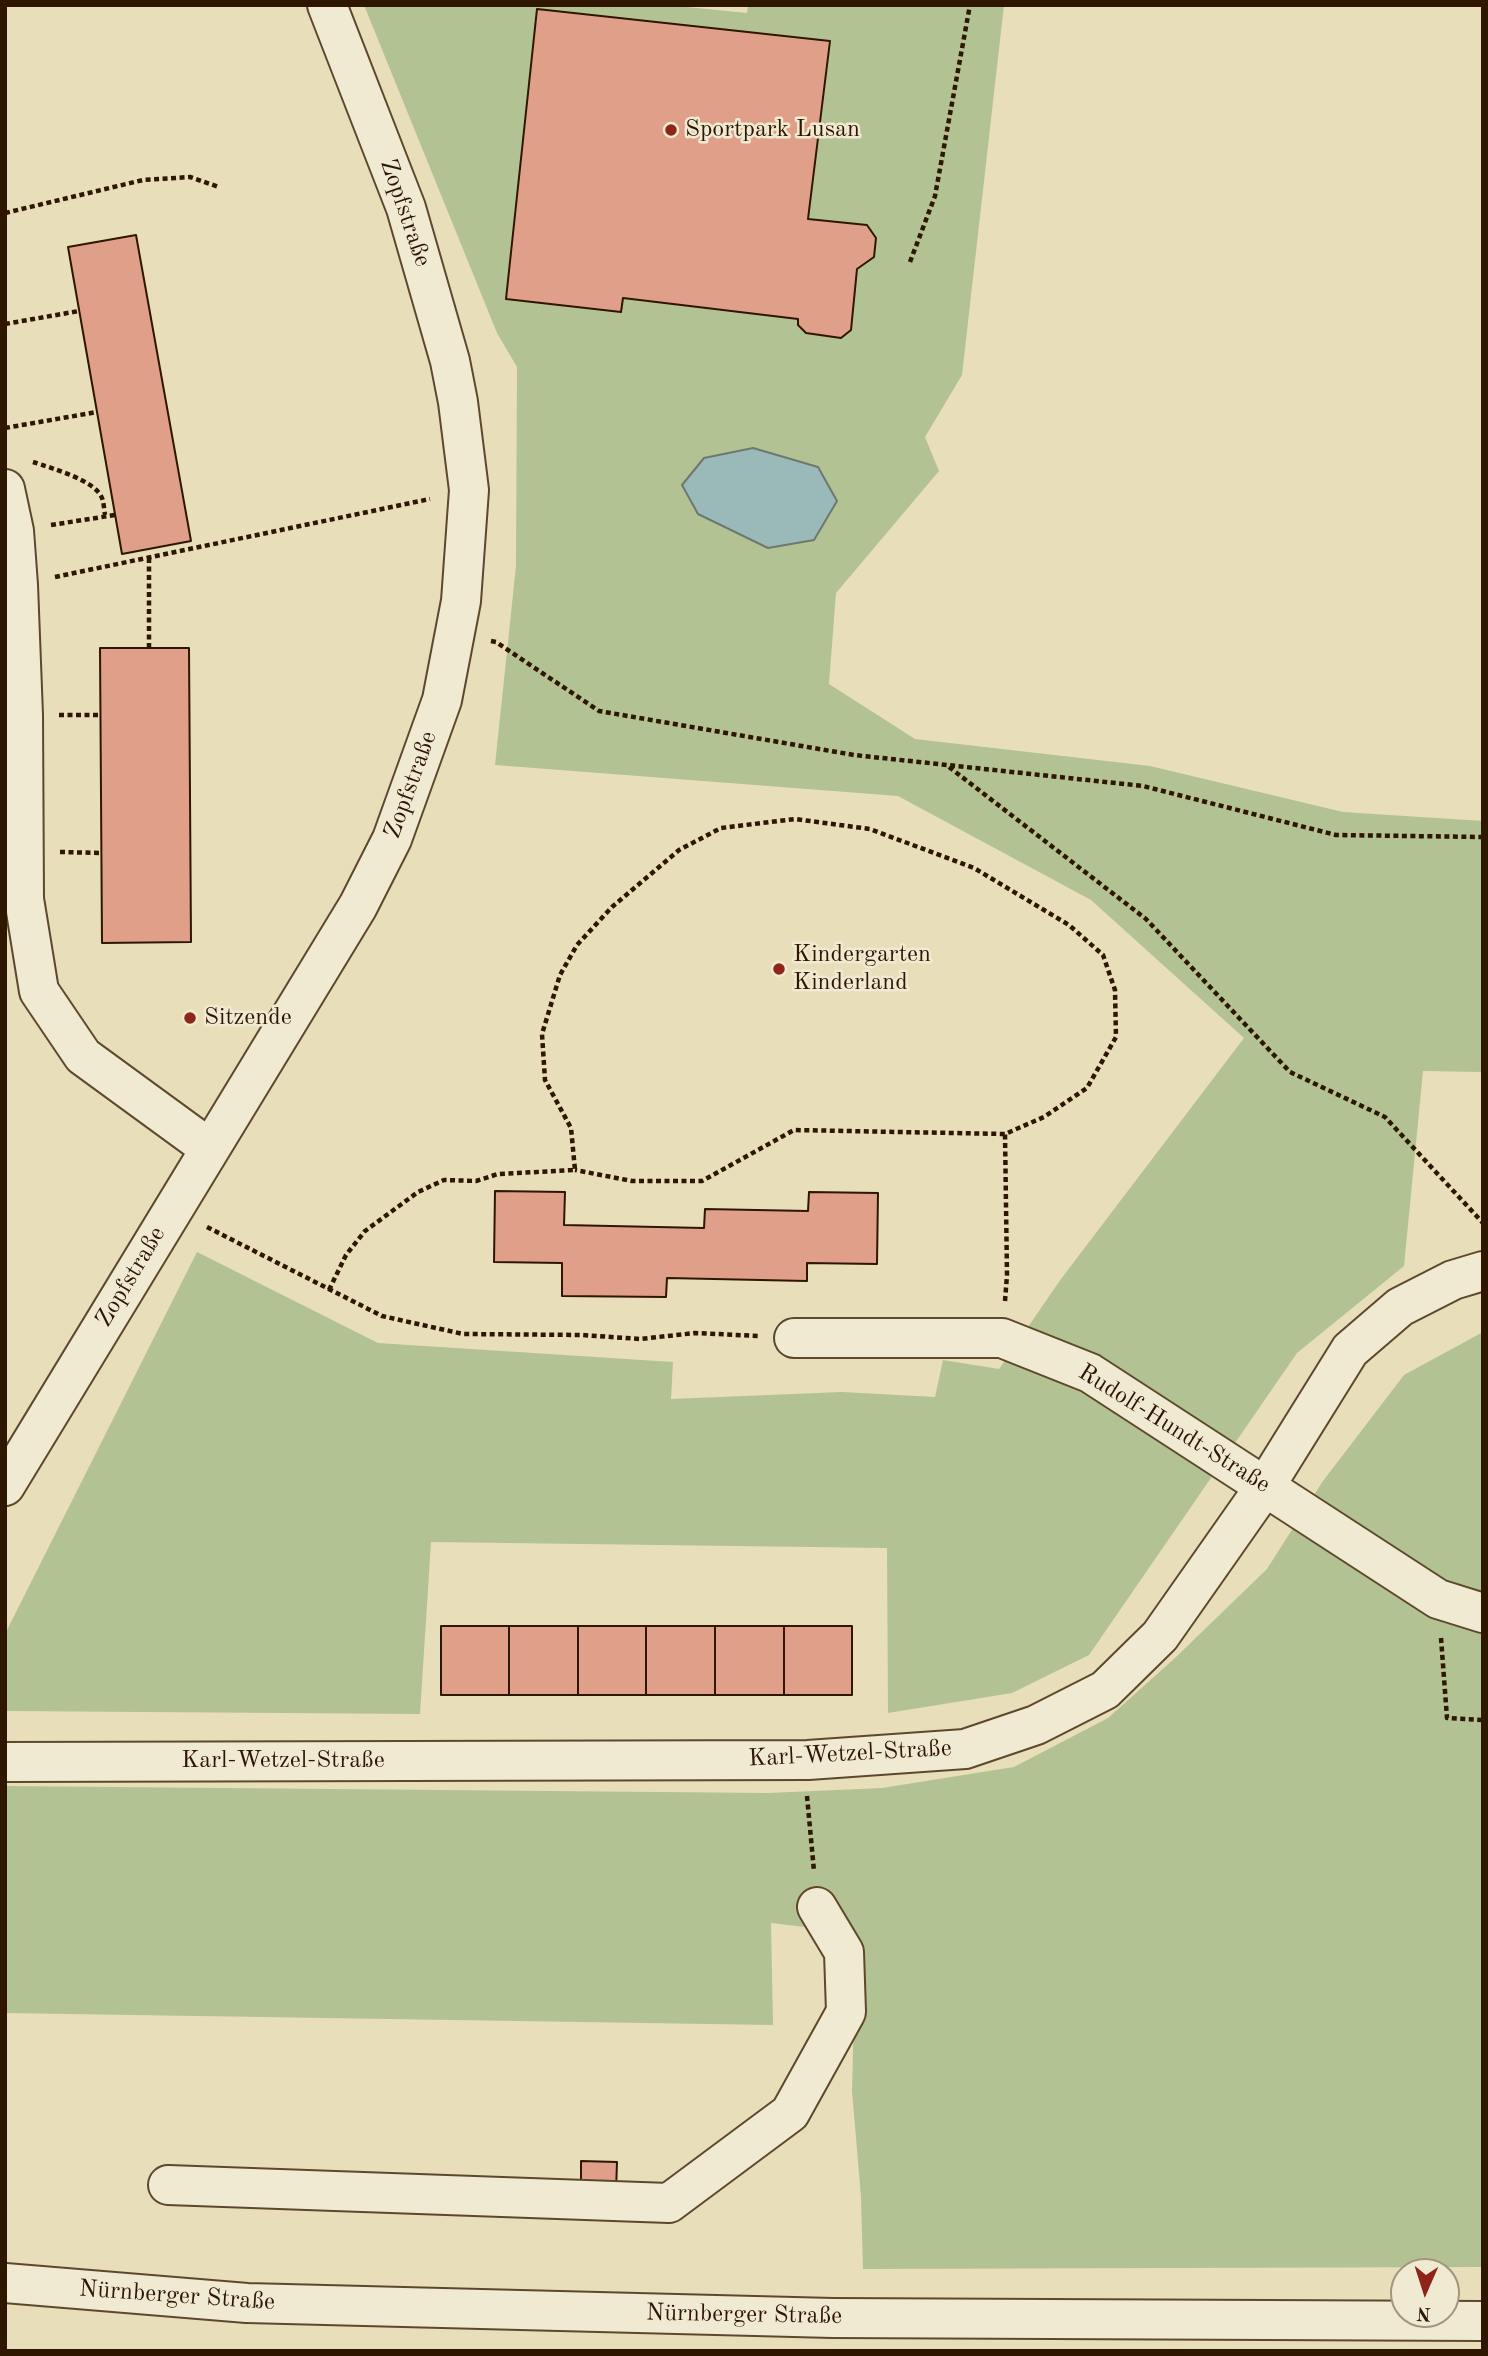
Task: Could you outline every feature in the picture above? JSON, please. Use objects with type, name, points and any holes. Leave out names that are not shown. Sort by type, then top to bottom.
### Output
[{"type":"street","name":"Zopfstraße","points":[[5,1486],[358,906],[392,839],[442,700],[461,601],[469,490],[458,402],[450,361],[410,220],[327,5]]},
{"type":"street","points":[[18,475],[14,531],[23,715],[24,900],[39,991],[83,1056],[209,1148]]},
{"type":"street","name":"Karl-Wetzel-Straße","points":[[5,1762],[808,1760],[965,1749],[1036,1725],[1105,1690],[1160,1636],[1266,1485],[1350,1350],[1399,1307],[1453,1280],[1483,1271]]},
{"type":"street","name":"Rudolf-Hundt-Straße","points":[[794,1338],[1002,1338],[1090,1373],[1438,1599],[1483,1613]]},
{"type":"street","points":[[168,2185],[669,2203],[790,2113],[846,2012],[844,1952],[817,1907]]},
{"type":"street","name":"Nürnberger Straße","points":[[5,2283],[247,2303],[833,2318],[1483,2321]]},
{"type":"path","points":[[909,262],[935,197],[970,5]]},
{"type":"path","points":[[5,213],[143,180],[190,177],[219,187]]},
{"type":"path","points":[[5,324],[79,311]]},
{"type":"path","points":[[5,428],[97,412]]},
{"type":"path","points":[[18,475],[58,470],[92,486],[102,497],[105,515]]},
{"type":"path","points":[[18,585],[469,490]]},
{"type":"path","points":[[14,531],[115,515]]},
{"type":"path","points":[[149,558],[149,648]]},
{"type":"path","points":[[455,631],[496,642],[599,711],[854,755],[1143,786],[1336,835],[1483,836]]},
{"type":"path","points":[[72,715],[100,715]]},
{"type":"path","points":[[948,766],[1146,919],[1290,1072],[1385,1117],[1483,1223]]},
{"type":"path","points":[[329,1290],[346,1255],[365,1231],[418,1192],[444,1180],[476,1181],[498,1174],[575,1170],[632,1181],[702,1181],[794,1130],[1006,1134],[1044,1117],[1087,1088],[1116,1037],[1115,990],[1103,955],[1069,925],[974,868],[870,829],[795,820],[722,828],[679,850],[612,907],[577,945],[560,975],[542,1034],[545,1080],[571,1128],[575,1170]]},
{"type":"path","points":[[70,852],[102,853]]},
{"type":"path","points":[[1002,1338],[1007,1275],[1006,1134]]},
{"type":"path","points":[[172,1209],[382,1316],[463,1334],[582,1335],[640,1339],[695,1333],[794,1338]]},
{"type":"path","points":[[1443,1665],[1447,1718],[1483,1720]]},
{"type":"path","points":[[806,1786],[817,1907]]},
{"type":"green space","points":[[364,5],[667,5],[747,13],[748,5],[1004,5],[962,375],[925,437],[939,471],[836,593],[829,684],[915,739],[1150,766],[1343,812],[1483,821],[1483,1072],[1423,1071],[1404,1266],[1297,1353],[1089,1655],[1012,1693],[888,1713],[887,1548],[431,1542],[420,1714],[5,1711],[5,1634],[197,1252],[378,1343],[673,1362],[671,1399],[842,1392],[935,1397],[943,1360],[999,1369],[1061,1279],[1244,1038],[1091,900],[898,796],[495,765],[516,566],[517,367],[497,333]]},
{"type":"green space","points":[[1483,1332],[1483,2267],[1460,2267],[1460,2258],[1390,2258],[1390,2267],[863,2269],[861,2197],[852,2091],[856,1933],[771,1923],[773,2025],[5,2013],[5,1786],[768,1793],[882,1788],[1014,1767],[1108,1718],[1267,1569],[1323,1481],[1404,1375]]},
{"type":"water","points":[[753,448],[818,467],[837,501],[814,540],[768,548],[698,514],[682,485],[704,458]]},
{"type":"building","name":"Sportpark Lusan","points":[[537,9],[830,41],[808,219],[867,225],[876,238],[874,257],[857,269],[851,330],[841,338],[806,333],[798,325],[798,319],[623,298],[621,312],[506,299]]},
{"type":"building","points":[[136,235],[191,541],[122,554],[68,247]]},
{"type":"building","points":[[100,648],[189,648],[191,942],[102,943]]},
{"type":"building","points":[[495,1191],[565,1192],[564,1225],[704,1228],[705,1209],[808,1211],[809,1192],[878,1193],[877,1264],[807,1263],[807,1281],[667,1278],[666,1297],[562,1296],[562,1263],[494,1262]]},
{"type":"building","points":[[441,1626],[509,1626],[509,1695],[441,1695]]},
{"type":"building","points":[[509,1626],[578,1626],[578,1695],[509,1695]]},
{"type":"building","points":[[578,1626],[646,1626],[646,1695],[578,1695]]},
{"type":"building","points":[[646,1626],[715,1626],[715,1695],[646,1695]]},
{"type":"building","points":[[715,1626],[784,1626],[784,1695],[715,1695]]},
{"type":"building","points":[[784,1626],[852,1626],[852,1695],[784,1695]]},
{"type":"building","points":[[581,2161],[617,2162],[616,2192],[581,2191]]},
{"type":"place","name":"Sportpark Lusan","points":[[671,130]]},
{"type":"place","name":"Kindergarten Kinderland","points":[[779,969]]},
{"type":"place","name":"Sitzende","points":[[190,1018]]}]
